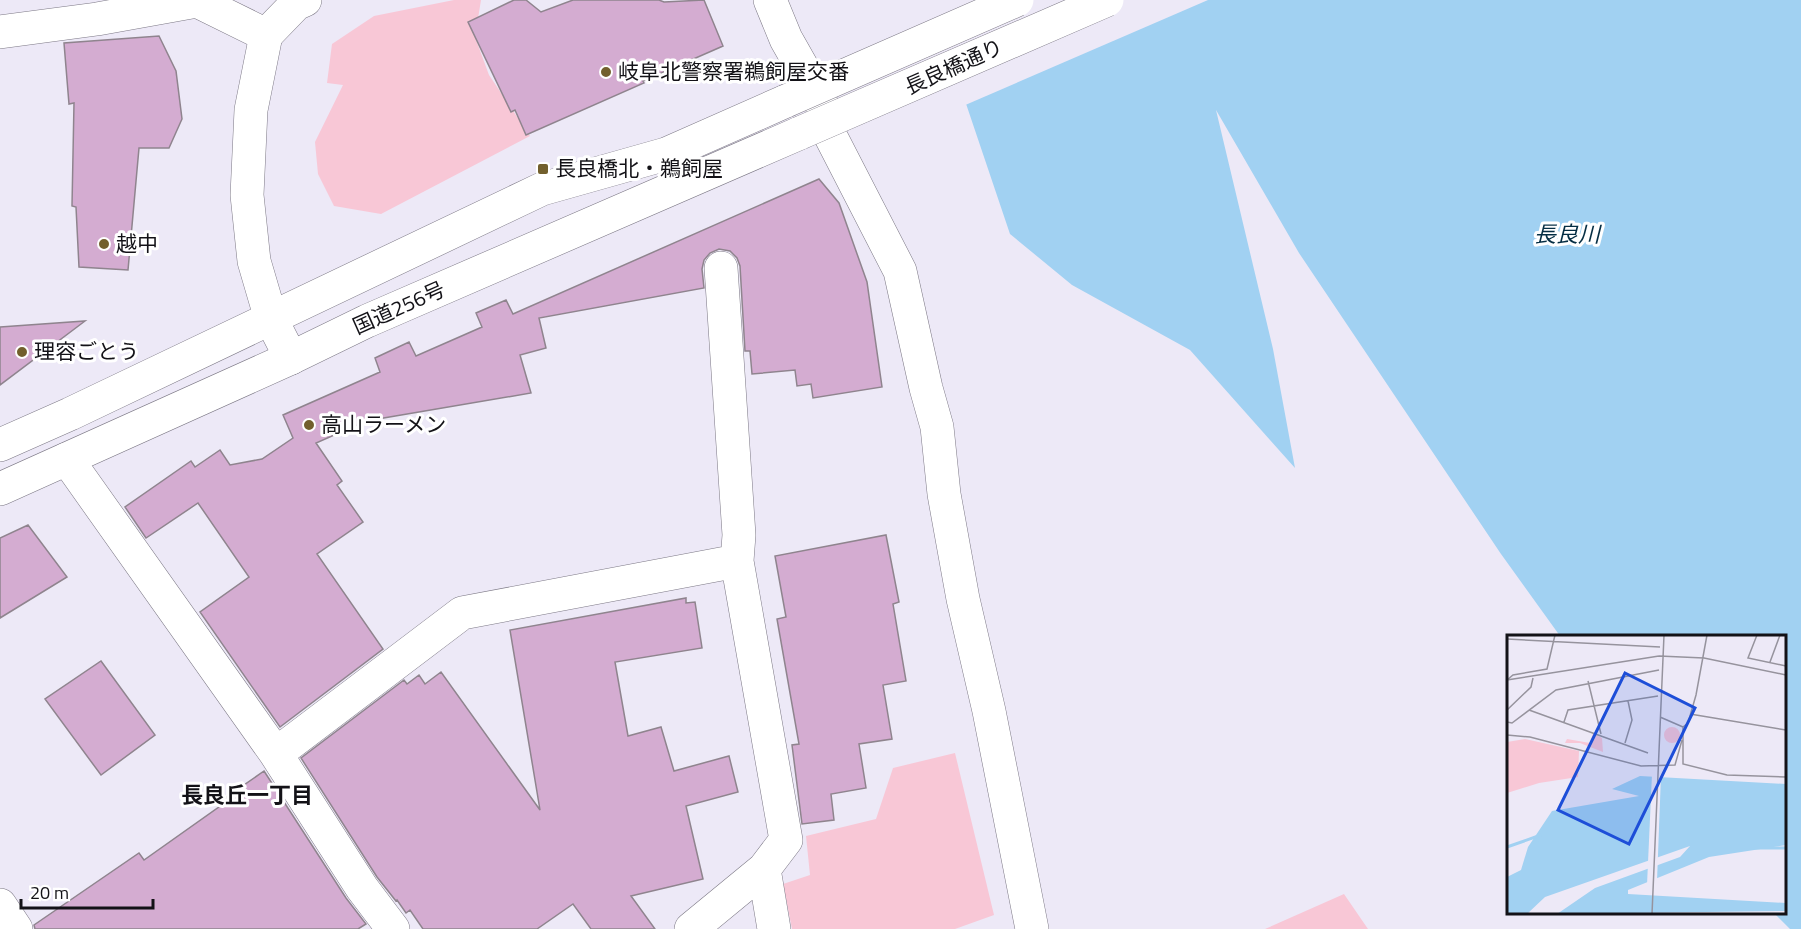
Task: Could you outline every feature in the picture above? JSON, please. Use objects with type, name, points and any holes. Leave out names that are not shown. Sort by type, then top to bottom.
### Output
[{"type":"main road","points":[[291,358],[272,319],[254,261],[247,195],[251,110],[266,35],[296,4],[305,0]]},
{"type":"main road","points":[[770,0],[786,39],[820,99],[830,135],[900,271],[937,427],[944,494],[963,599],[989,711],[1032,929]]},
{"type":"main road","name":"長良橋通り","points":[[272,319],[542,189],[666,154],[1017,0]]},
{"type":"main road","name":"長良橋通り","points":[[800,133],[1107,0]]},
{"type":"main road","points":[[0,32],[94,10],[197,1],[266,35]]},
{"type":"main road","name":"国道256号","points":[[0,489],[291,358],[377,316],[800,133]]},
{"type":"main road","points":[[691,929],[764,868],[786,840],[737,561],[739,535],[721,268]]},
{"type":"main road","points":[[0,445],[272,319]]},
{"type":"main road","points":[[67,459],[276,754],[362,888],[393,929]]},
{"type":"main road","points":[[276,754],[462,613],[737,561]]},
{"type":"main road","points":[[764,868],[774,929]]},
{"type":"main road","points":[[0,905],[16,929]]},
{"type":"shaded area","points":[[454,0],[481,0],[475,37],[489,75],[530,136],[381,214],[334,206],[318,174],[315,142],[343,85],[327,83],[332,44],[374,16]]},
{"type":"shaded area","points":[[955,753],[994,915],[955,929],[792,929],[783,884],[810,875],[806,836],[876,819],[893,768]]},
{"type":"shaded area","points":[[1344,894],[1368,929],[1265,929]]},
{"type":"water","name":"長良川","points":[[931,0],[1801,0],[1801,929],[1790,929],[1775,914],[1786,914],[1786,635],[1559,635],[1501,554],[1299,253],[1216,110],[1273,349],[1295,468],[1190,350],[1072,285],[1010,234]]},
{"type":"pier","points":[[928,0],[1208,0],[963,106]]},
{"type":"building","points":[[514,0],[526,0],[541,12],[573,0],[659,0],[664,2],[704,0],[723,46],[526,135],[515,110],[511,112],[468,22]]},
{"type":"building","points":[[159,36],[176,71],[182,119],[169,148],[139,148],[128,270],[79,267],[76,207],[72,206],[74,103],[69,104],[64,43]]},
{"type":"building","points":[[819,179],[839,203],[867,282],[882,387],[813,398],[811,384],[797,386],[795,370],[752,374],[750,351],[745,351],[740,266],[737,258],[730,251],[719,249],[710,253],[704,260],[702,269],[704,288],[539,318],[546,348],[520,355],[531,393],[366,421],[316,443],[342,481],[337,485],[363,522],[317,554],[383,649],[280,727],[200,612],[249,577],[198,503],[146,538],[125,507],[191,461],[195,467],[220,450],[230,465],[262,459],[293,438],[283,415],[380,372],[375,358],[409,342],[416,356],[482,327],[476,313],[506,300],[513,314]]},
{"type":"building","name":"理容ごとう","points":[[85,321],[0,385],[0,327]]},
{"type":"building","points":[[28,525],[67,577],[0,618],[0,538]]},
{"type":"building","points":[[886,535],[899,602],[893,604],[906,681],[883,685],[892,739],[859,744],[866,788],[831,794],[834,820],[802,824],[792,745],[799,744],[777,619],[786,617],[775,556]]},
{"type":"building","points":[[686,598],[686,603],[695,602],[702,648],[615,662],[628,736],[661,727],[674,771],[729,756],[738,792],[686,806],[703,879],[631,896],[655,929],[591,929],[573,904],[537,929],[423,929],[410,910],[406,913],[377,877],[301,758],[404,680],[407,684],[419,675],[425,684],[441,672],[540,810],[510,630]]},
{"type":"building","points":[[101,661],[155,735],[101,775],[45,699]]},
{"type":"building","points":[[264,771],[346,898],[366,924],[358,929],[35,929],[34,925],[139,853],[144,860],[223,804],[221,801]]},
{"type":"place","name":"岐阜北警察署鵜飼屋交番","points":[[606,72]]},
{"type":"place","name":"長良橋北・鵜飼屋","points":[[543,169]]},
{"type":"place","name":"越中","points":[[104,244]]},
{"type":"place","name":"理容ごとう","points":[[22,352]]},
{"type":"place","name":"高山ラーメン","points":[[309,425]]},
{"type":"district","name":"長良丘一丁目","points":[[247,795]]}]
